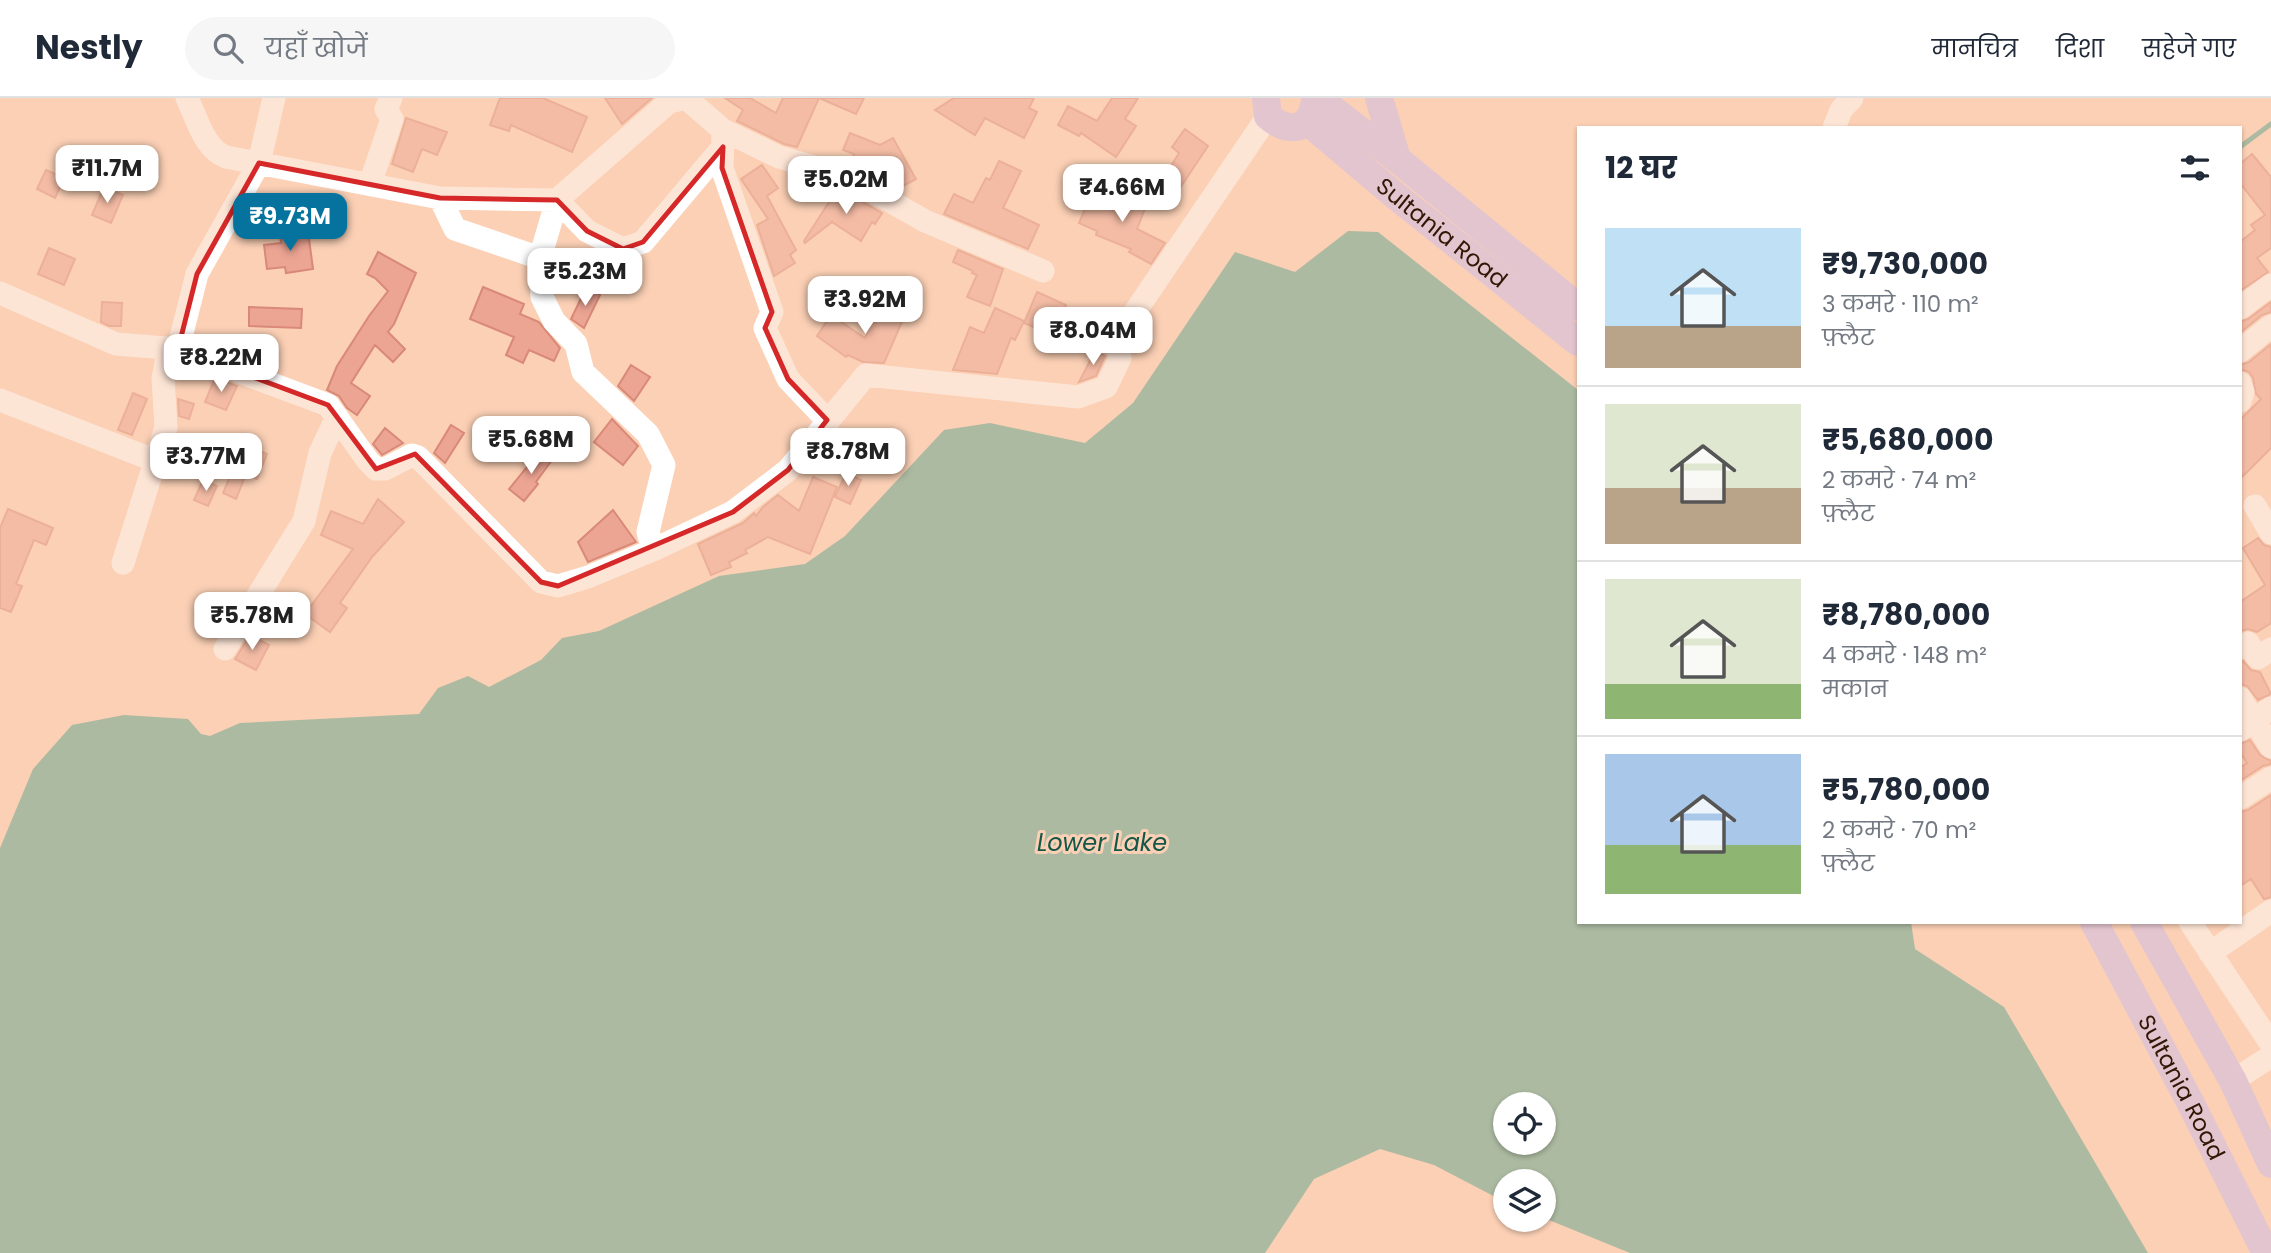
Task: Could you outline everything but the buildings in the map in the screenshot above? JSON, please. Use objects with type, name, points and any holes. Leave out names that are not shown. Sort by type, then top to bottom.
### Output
[{"type":"main road","points":[[1379,98],[1397,159]]},
{"type":"main road","points":[[1265,103],[1278,125],[1286,128],[1293,128],[1313,106]]},
{"type":"main road","name":"Sultania Road","points":[[1313,106],[1397,159],[1577,306]]},
{"type":"main road","name":"Sultania Road","points":[[1313,106],[1391,192],[1577,341]]},
{"type":"main road","name":"Sultania Road","points":[[2095,924],[2189,1100],[2266,1253]]},
{"type":"main road","name":"Sultania Road","points":[[2145,924],[2233,1081],[2271,1164]]},
{"type":"street","points":[[187,98],[209,145],[217,154],[440,198],[557,200],[587,230],[623,249],[643,242],[723,138]]},
{"type":"street","points":[[123,563],[166,427],[163,378],[197,274],[259,163],[274,98]]},
{"type":"street","points":[[370,184],[392,119],[386,109],[391,98]]},
{"type":"street","points":[[653,550],[648,532],[664,465],[648,434],[583,372],[576,344],[554,321],[542,296],[540,258],[557,200],[669,102],[687,98],[723,138],[779,158],[846,176],[925,221],[1043,271]]},
{"type":"street","points":[[1835,126],[1841,110],[1852,98]]},
{"type":"street","points":[[0,293],[116,344],[173,349],[328,405],[376,469],[385,469],[412,456],[418,457],[541,582],[558,586],[589,577],[653,550],[733,512],[788,470],[866,375],[1078,397],[1106,387],[1120,358],[1116,340],[1265,103]]},
{"type":"street","points":[[723,138],[722,169],[772,312],[765,328],[788,379],[827,420]]},
{"type":"street","points":[[440,198],[456,229],[540,258]]},
{"type":"street","points":[[2242,307],[2271,285]]},
{"type":"street","points":[[2242,349],[2271,326]]},
{"type":"street","points":[[0,400],[156,461]]},
{"type":"street","points":[[225,649],[304,521],[320,453],[337,417]]},
{"type":"street","points":[[2255,506],[2271,533]]},
{"type":"street","points":[[2242,647],[2248,643],[2258,658],[2271,649]]},
{"type":"street","points":[[2242,701],[2271,747]]},
{"type":"street","points":[[2242,797],[2271,778]]},
{"type":"street","points":[[2210,953],[2271,911]]},
{"type":"street","points":[[2191,924],[2271,1044]]},
{"type":"street","points":[[2233,1081],[2271,1056]]},
{"type":"highlighted area","points":[[723,147],[722,168],[772,312],[765,328],[788,379],[827,420],[788,470],[733,512],[558,586],[541,582],[415,454],[376,469],[328,405],[178,349],[197,274],[259,163],[440,198],[557,200],[587,231],[623,249],[643,242]]},
{"type":"water","name":"Lower Lake","points":[[1348,231],[1378,232],[1577,389],[1577,924],[1911,924],[1915,949],[2004,1007],[2148,1253],[1630,1253],[1556,1223],[1556,1169],[1493,1169],[1493,1196],[1434,1165],[1380,1149],[1314,1179],[1265,1253],[0,1253],[0,848],[33,769],[72,725],[124,715],[188,719],[201,734],[210,736],[240,723],[419,714],[438,688],[468,676],[489,687],[541,660],[562,638],[599,631],[719,576],[805,564],[845,536],[944,430],[990,423],[1085,443],[1133,403],[1235,252],[1295,272]]},
{"type":"waterway","points":[[2242,146],[2271,124]]}]
